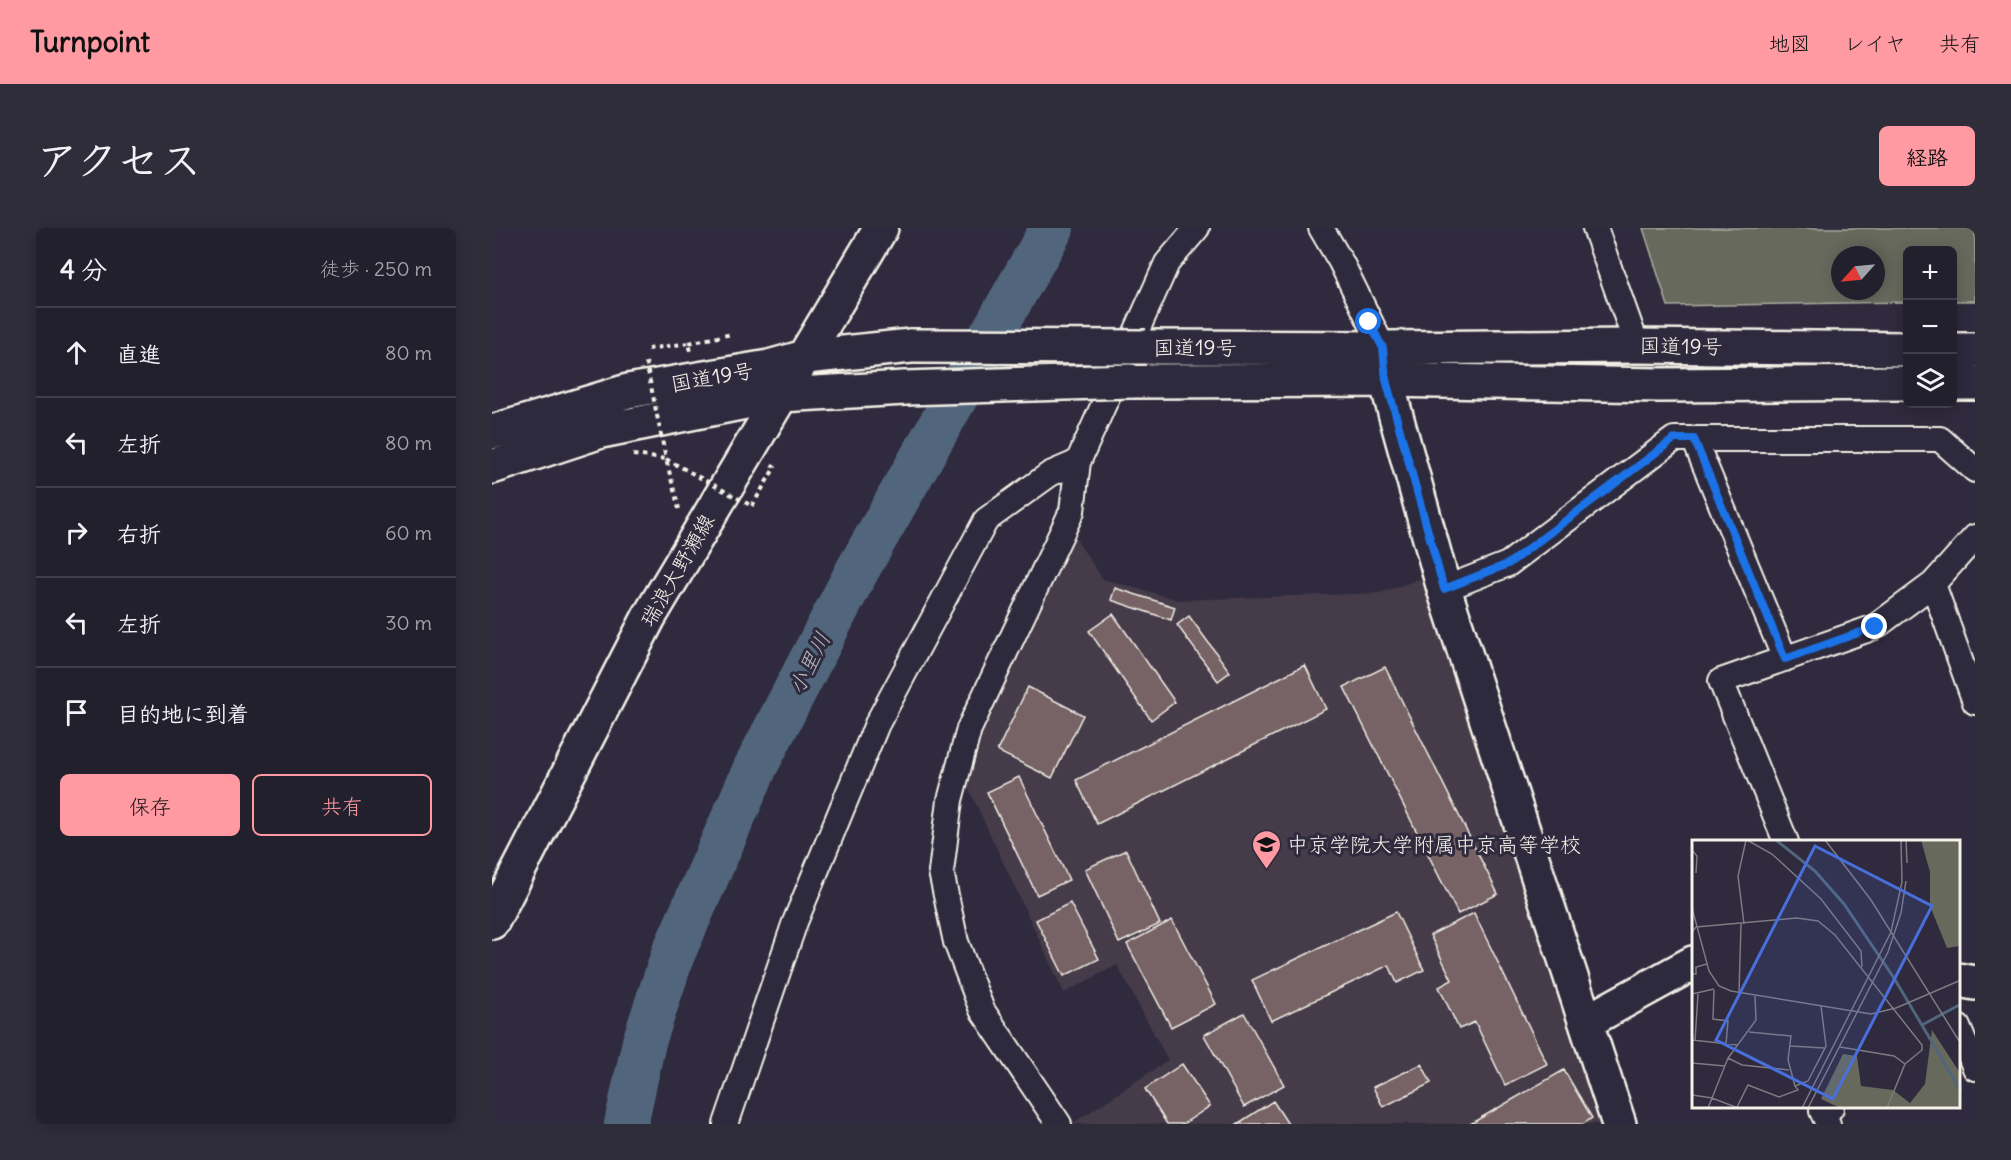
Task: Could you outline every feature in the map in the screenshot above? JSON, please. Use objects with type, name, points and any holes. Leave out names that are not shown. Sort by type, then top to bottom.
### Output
[{"type":"main road","name":"瑞浪大野瀬線","points":[[492,922],[649,617],[881,228]]},
{"type":"main road","name":"国道19号","points":[[492,432],[628,391],[769,367],[805,357],[911,346],[1383,348],[1637,346],[1903,349]]},
{"type":"main road","points":[[1957,350],[1975,350]]},
{"type":"main road","name":"国道19号","points":[[492,467],[601,431],[780,396],[905,388],[1130,381],[1386,380],[1660,385],[1903,383]]},
{"type":"main road","points":[[1386,380],[1444,589],[1619,1124]]},
{"type":"main road","points":[[1957,383],[1975,383]]},
{"type":"main road","points":[[1586,1022],[1692,964]]},
{"type":"main road","points":[[1960,980],[1975,982]]},
{"type":"street","points":[[1059,1124],[982,1010],[956,942],[941,872],[950,800],[969,729],[1072,511],[1078,462],[1167,263],[1197,228]]},
{"type":"street","points":[[1320,228],[1341,262],[1383,348],[1386,380]]},
{"type":"street","points":[[1595,228],[1637,346]]},
{"type":"street","points":[[1444,589],[1508,564],[1674,439],[1940,439],[1975,470]]},
{"type":"street","points":[[1694,439],[1785,659]]},
{"type":"street","points":[[726,1124],[795,922],[877,724],[888,703],[986,520],[1050,474],[1078,462]]},
{"type":"street","points":[[1785,840],[1721,681],[1875,627],[1933,584],[1975,537]]},
{"type":"street","points":[[1933,584],[1975,702]]},
{"type":"street","points":[[1960,1031],[1967,1059]]},
{"type":"street","points":[[1826,1109],[1822,1111],[1828,1124]]},
{"type":"path","points":[[648,348],[689,343],[732,334]]},
{"type":"path","points":[[680,354],[691,352],[689,343]]},
{"type":"path","points":[[657,359],[646,362],[666,459],[680,512]]},
{"type":"path","points":[[666,459],[752,506]]},
{"type":"shaded area","name":"中京学院大学附属中京高等学校","points":[[1071,532],[1103,579],[1179,600],[1380,593],[1428,576],[1611,1124],[1072,1124],[1168,1060],[1117,965],[1064,993],[962,774]]},
{"type":"green space","points":[[1643,228],[1975,228],[1975,301],[1957,301],[1957,246],[1903,246],[1903,302],[1668,306]]},
{"type":"building","points":[[1115,588],[1175,607],[1171,620],[1111,600]]},
{"type":"building","points":[[1113,614],[1175,702],[1151,720],[1089,631]]},
{"type":"building","points":[[1189,616],[1230,672],[1218,681],[1177,625]]},
{"type":"building","points":[[1305,665],[1326,709],[1097,824],[1076,780]]},
{"type":"building","points":[[1385,667],[1498,894],[1458,914],[1344,687]]},
{"type":"building","points":[[1028,687],[1083,715],[1052,778],[997,751]]},
{"type":"building","points":[[1019,777],[1069,880],[1037,895],[987,792]]},
{"type":"building","points":[[1126,850],[1160,924],[1119,943],[1085,869]]},
{"type":"building","points":[[1070,903],[1099,959],[1064,976],[1036,920]]},
{"type":"building","points":[[1396,912],[1424,970],[1397,983],[1389,965],[1271,1021],[1252,980]]},
{"type":"building","points":[[1474,913],[1547,1064],[1505,1085],[1475,1022],[1459,1029],[1439,987],[1452,980],[1430,935]]},
{"type":"building","points":[[1172,920],[1216,1004],[1171,1027],[1127,944]]},
{"type":"building","points":[[1244,1013],[1284,1085],[1244,1107],[1204,1035]]},
{"type":"building","points":[[1182,1064],[1210,1106],[1183,1124],[1167,1124],[1145,1089]]},
{"type":"building","points":[[1422,1064],[1431,1083],[1383,1107],[1373,1087]]},
{"type":"building","points":[[1564,1070],[1592,1118],[1583,1124],[1470,1124]]},
{"type":"building","points":[[1273,1101],[1288,1124],[1237,1124]]},
{"type":"waterway","name":"小里川","points":[[626,1124],[644,1042],[673,954],[756,766],[857,571],[1052,228]]},
{"type":"place","name":"中京学院大学附属中京高等学校","points":[[1266,870]]},
{"type":"route","points":[[1369,322],[1383,348],[1386,380],[1444,589],[1508,564],[1674,439],[1694,439],[1785,659],[1875,627]]}]
